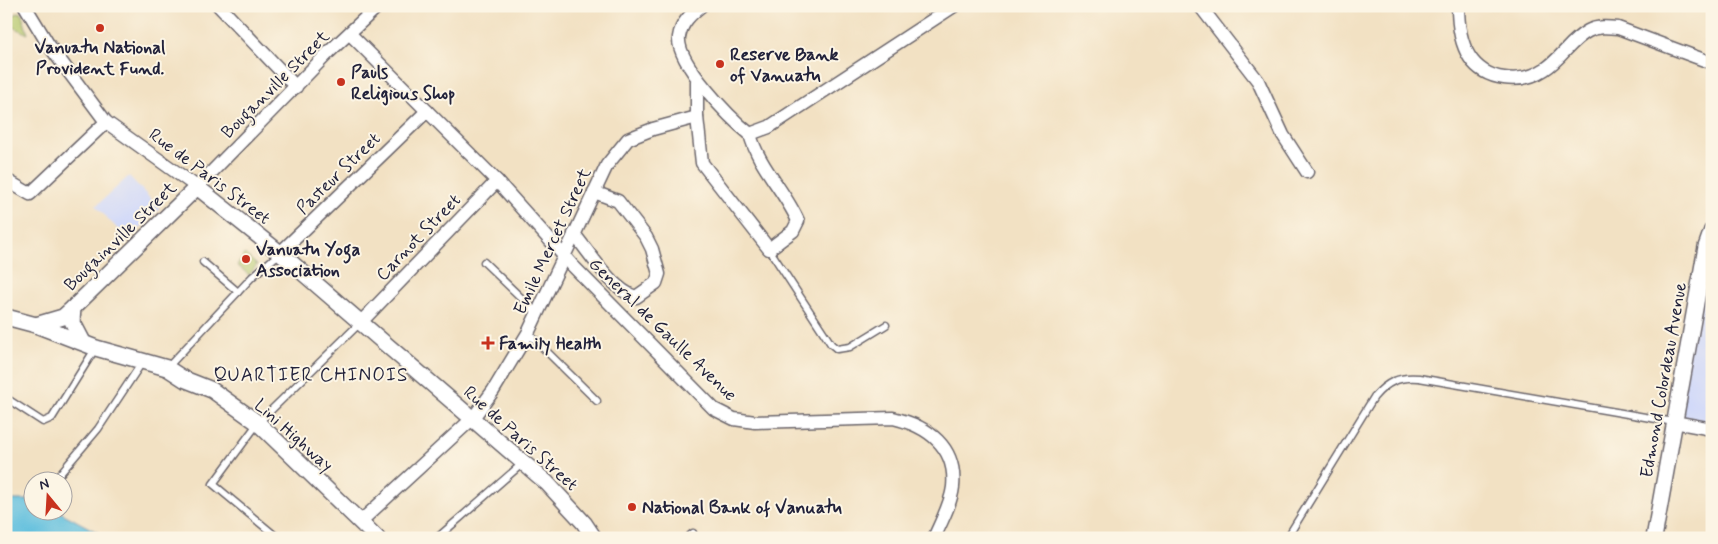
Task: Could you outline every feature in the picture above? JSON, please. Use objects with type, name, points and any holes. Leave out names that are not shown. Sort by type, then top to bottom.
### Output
[{"type":"street","name":"Rue de Paris Street","points":[[25,6],[48,44],[106,122],[198,186],[361,322],[547,483],[584,523],[594,538]]},
{"type":"street","points":[[218,6],[296,87]]},
{"type":"street","name":"Bouganville Street","points":[[198,186],[329,52],[378,6]]},
{"type":"street","points":[[697,80],[697,117],[702,163],[769,249],[793,231],[798,221],[792,208],[754,148],[750,134],[697,80],[678,38],[689,16],[701,6]]},
{"type":"street","points":[[750,134],[769,127],[954,6]]},
{"type":"street","points":[[1200,6],[1258,81],[1283,135],[1307,172]]},
{"type":"street","points":[[1458,6],[1460,27],[1469,59],[1484,73],[1494,77],[1512,80],[1537,73],[1559,58],[1588,31],[1606,26],[1618,28],[1712,63]]},
{"type":"street","name":"General de Gaulle Avenue","points":[[350,34],[497,182],[564,256],[714,409],[734,419],[755,422],[893,418],[908,422],[930,432],[938,439],[946,452],[953,475],[951,495],[934,538]]},
{"type":"street","name":"Pasteur Street","points":[[280,253],[427,111]]},
{"type":"street","name":"Emile Mercet Street","points":[[360,522],[472,418],[493,391],[528,333],[607,165],[628,139],[697,117]]},
{"type":"street","points":[[6,180],[30,194],[106,122]]},
{"type":"street","name":"Carnot Street","points":[[361,322],[497,182]]},
{"type":"street","name":"Bougainville Street","points":[[90,345],[72,321],[73,308],[198,186]]},
{"type":"street","points":[[574,234],[618,288],[628,295],[636,297],[656,283],[659,274],[652,249],[646,237],[618,200],[594,192]]},
{"type":"street","name":"Edmond Colordeau Avenue","points":[[1654,538],[1706,247],[1712,230]]},
{"type":"street","points":[[36,325],[63,317],[73,308]]},
{"type":"street","name":"Lini Highway","points":[[6,317],[167,368],[184,379],[212,390],[258,423],[377,538]]},
{"type":"street","points":[[1674,422],[1712,429]]},
{"type":"lane","points":[[769,249],[837,349],[850,347],[886,325]]},
{"type":"lane","name":"Pasteur Street","points":[[167,368],[238,292],[280,253]]},
{"type":"lane","points":[[203,262],[238,292]]},
{"type":"lane","points":[[484,262],[537,313]]},
{"type":"lane","name":"Carnot Street","points":[[278,538],[213,484],[258,423],[361,322]]},
{"type":"lane","points":[[528,333],[597,401]]},
{"type":"lane","points":[[6,398],[36,419],[43,422],[52,418],[90,345]]},
{"type":"lane","points":[[61,472],[98,429],[144,360]]},
{"type":"lane","points":[[1287,538],[1374,397],[1384,385],[1402,377],[1448,382],[1674,422]]},
{"type":"lane","points":[[438,538],[523,462]]},
{"type":"lane","points":[[686,538],[693,533]]},
{"type":"shaded area","points":[[129,176],[160,209],[127,239],[96,206]]},
{"type":"shaded area","points":[[1712,230],[1712,429],[1674,422]]},
{"type":"green space","points":[[21,12],[28,34],[6,24],[6,18]]},
{"type":"green space","name":"Vanuatu Yoga Association","points":[[245,254],[257,265],[249,275],[237,265]]},
{"type":"water","points":[[6,500],[22,500],[22,522],[72,522],[72,518],[108,538],[6,538]]},
{"type":"place","name":"Vanuatu National Provident Fund.","points":[[100,28]]},
{"type":"place","name":"Reserve Bank of Vanuatu","points":[[720,64]]},
{"type":"place","name":"Pauls Religious Shop","points":[[341,82]]},
{"type":"place","name":"Vanuatu Yoga Association","points":[[246,259]]},
{"type":"place","name":"Family Health","points":[[488,343]]},
{"type":"place","name":"National Bank of Vanuatu","points":[[632,507]]},
{"type":"district","name":"QUARTIER CHINOIS","points":[[311,374]]}]
